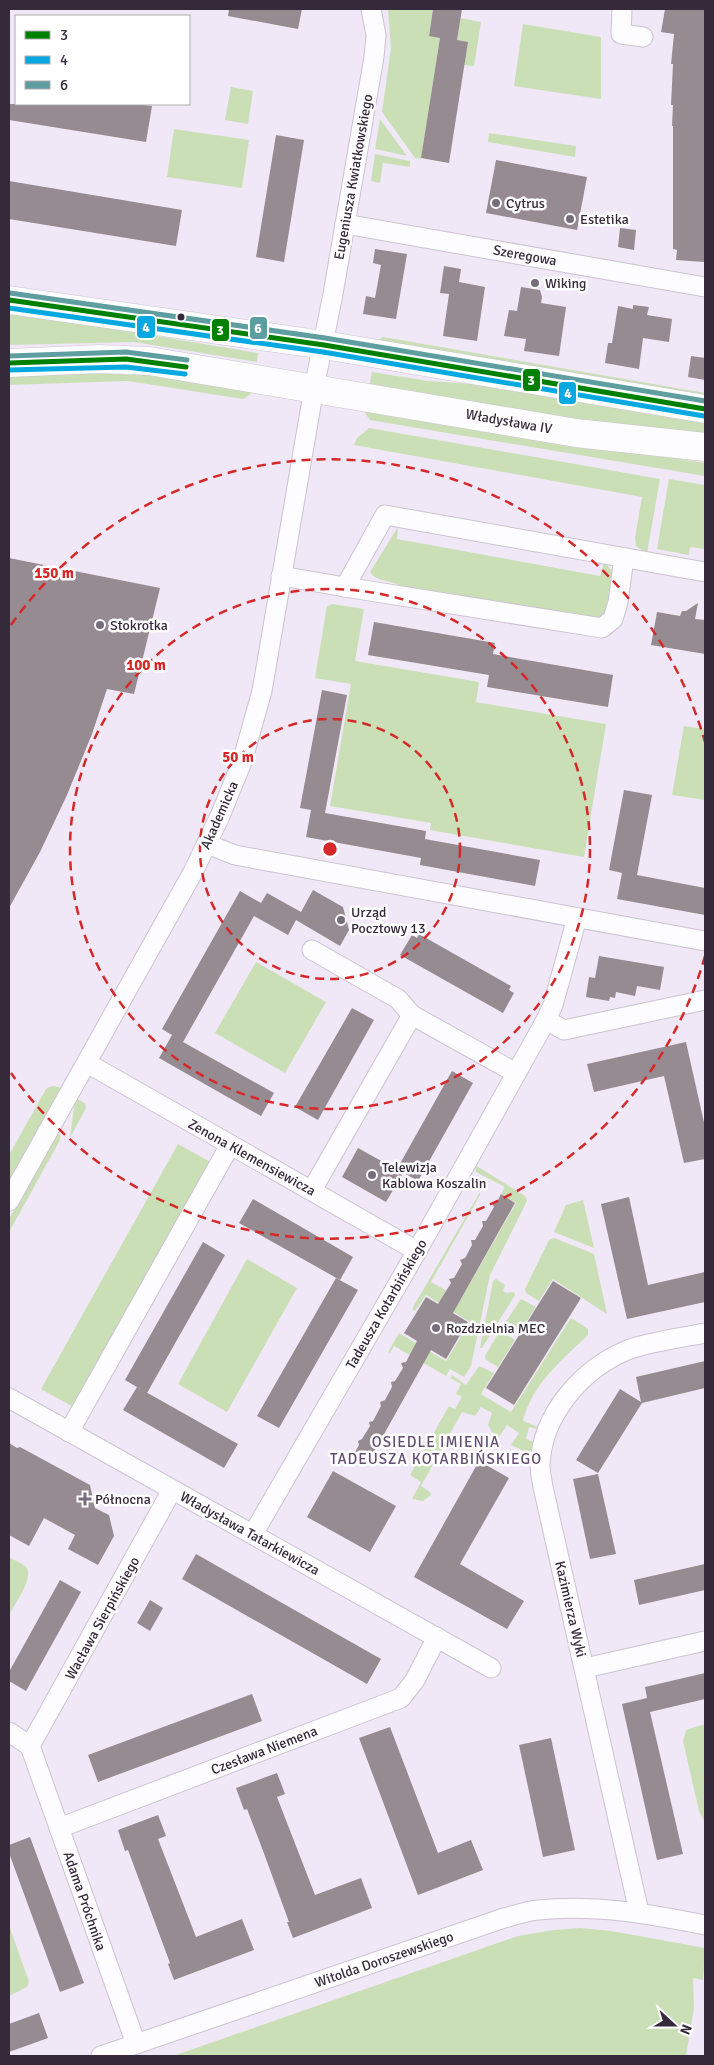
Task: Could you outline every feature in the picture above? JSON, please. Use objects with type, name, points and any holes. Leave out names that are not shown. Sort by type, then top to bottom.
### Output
[{"type":"main road","points":[[9,300],[324,345],[705,409]]},
{"type":"main road","name":"Władysława IV","points":[[9,363],[139,360],[585,434],[705,447]]},
{"type":"street","name":"Eugeniusza Kwiatkowskiego","points":[[324,345],[374,56],[376,35],[372,9]]},
{"type":"street","points":[[622,9],[612,32],[643,37]]},
{"type":"street","name":"Szeregowa","points":[[345,224],[705,287]]},
{"type":"street","points":[[314,388],[324,345]]},
{"type":"street","name":"Akademicka","points":[[9,1201],[207,844],[238,774],[254,727],[268,662],[314,388]]},
{"type":"street","points":[[345,587],[385,515],[705,572]]},
{"type":"street","points":[[282,576],[602,628],[613,619],[618,602],[624,558]]},
{"type":"street","points":[[207,844],[235,855],[705,941]]},
{"type":"street","name":"Tadeusza Kotarbińskiego","points":[[253,1534],[417,1251],[546,1020],[553,1005],[578,918]]},
{"type":"street","points":[[312,950],[398,999],[412,1015],[516,1073]]},
{"type":"street","points":[[546,1020],[564,1030],[705,1000]]},
{"type":"street","points":[[312,1190],[412,1015]]},
{"type":"street","name":"Zenona Klemensiewicza","points":[[87,1063],[417,1251]]},
{"type":"street","points":[[69,1432],[230,1145]]},
{"type":"street","name":"Kazimierza Wyki","points":[[639,1912],[543,1488],[540,1465],[543,1444],[553,1420],[581,1379],[596,1367],[632,1348],[705,1333]]},
{"type":"street","name":"Władysława Tatarkiewicza","points":[[9,1398],[490,1668]]},
{"type":"street","name":"Wacława Sierpińskiego","points":[[30,1746],[172,1490]]},
{"type":"street","name":"Czesława Niemena","points":[[59,1828],[401,1698],[415,1680],[437,1637]]},
{"type":"street","points":[[585,1668],[705,1641]]},
{"type":"street","points":[[9,1732],[30,1746]]},
{"type":"street","name":"Adama Próchnika","points":[[30,1746],[136,2044]]},
{"type":"street","name":"Witolda Doroszewskiego","points":[[136,2044],[504,1918],[537,1910],[608,1909],[639,1912]]},
{"type":"street","points":[[639,1912],[705,1925]]},
{"type":"street","points":[[101,2056],[136,2044]]},
{"type":"green space","points":[[388,9],[433,9],[429,35],[440,38],[421,159],[415,158],[382,112],[391,48]]},
{"type":"green space","points":[[460,18],[481,22],[474,66],[464,65],[457,40]]},
{"type":"green space","points":[[523,24],[601,37],[601,99],[514,86]]},
{"type":"green space","points":[[231,87],[253,91],[248,124],[225,120]]},
{"type":"green space","points":[[380,119],[407,156],[375,149]]},
{"type":"green space","points":[[174,129],[249,140],[242,188],[167,177]]},
{"type":"green space","points":[[489,133],[576,146],[575,157],[488,142]]},
{"type":"green space","points":[[375,154],[410,161],[410,167],[383,163],[380,183],[371,181]]},
{"type":"green space","points":[[9,311],[258,353],[257,362],[134,342],[9,345]]},
{"type":"green space","points":[[383,337],[705,393],[705,400],[376,341]]},
{"type":"green space","points":[[101,369],[253,388],[251,394],[243,399],[128,381],[9,385],[9,375]]},
{"type":"green space","points":[[372,372],[428,381],[516,387],[705,419],[705,436],[579,424],[369,388]]},
{"type":"green space","points":[[366,406],[705,463],[705,476],[370,420],[365,413]]},
{"type":"green space","points":[[369,428],[660,479],[647,553],[636,546],[635,538],[642,497],[354,445],[357,438]]},
{"type":"green space","points":[[669,479],[705,485],[705,549],[690,547],[689,555],[657,549]]},
{"type":"green space","points":[[398,527],[397,539],[600,576],[604,563],[609,567],[614,580],[613,595],[604,614],[594,620],[402,589],[395,583],[373,576],[370,572]]},
{"type":"green space","points":[[332,604],[364,609],[355,661],[479,682],[476,702],[606,724],[584,857],[430,830],[431,823],[330,806],[351,684],[315,678],[327,606]]},
{"type":"green space","points":[[684,726],[705,729],[705,800],[672,795]]},
{"type":"green space","points":[[256,962],[326,1002],[285,1073],[215,1033]]},
{"type":"green space","points":[[54,1086],[62,1088],[9,1183],[9,1155],[46,1089]]},
{"type":"green space","points":[[77,1099],[85,1103],[86,1108],[70,1138],[74,1107]]},
{"type":"green space","points":[[58,1134],[61,1135],[59,1142],[9,1232],[9,1219]]},
{"type":"green space","points":[[178,1144],[212,1163],[75,1408],[41,1389]]},
{"type":"green space","points":[[475,1165],[525,1196],[527,1201],[490,1275],[471,1366],[464,1377],[450,1369],[446,1376],[394,1346],[390,1353],[388,1352],[399,1333],[446,1361],[470,1322],[426,1295],[415,1311],[412,1309],[480,1192],[431,1282],[461,1299],[516,1203],[501,1194],[505,1187],[476,1172]]},
{"type":"green space","points":[[583,1200],[594,1248],[554,1232],[566,1205]]},
{"type":"green space","points":[[554,1238],[594,1254],[607,1314],[553,1279],[539,1301],[526,1293],[525,1289],[549,1240]]},
{"type":"green space","points":[[247,1259],[297,1288],[227,1412],[178,1384]]},
{"type":"green space","points":[[496,1279],[505,1285],[503,1291],[506,1293],[514,1292],[515,1295],[482,1348],[480,1348],[493,1281]]},
{"type":"green space","points":[[521,1299],[536,1307],[518,1334],[506,1327],[505,1323]]},
{"type":"green space","points":[[571,1318],[588,1329],[588,1335],[558,1363],[533,1395],[523,1421],[543,1429],[529,1427],[526,1439],[536,1443],[533,1450],[526,1452],[511,1445],[519,1433],[507,1425],[499,1437],[492,1432],[488,1425],[492,1413],[481,1407],[475,1416],[462,1412],[421,1486],[430,1492],[431,1495],[423,1501],[412,1499],[421,1482],[410,1475],[449,1406],[455,1409],[462,1397],[456,1394],[461,1384],[450,1378],[452,1375],[466,1385],[479,1366],[494,1373],[481,1394],[511,1412]]},
{"type":"green space","points":[[503,1333],[515,1340],[498,1367],[486,1360],[485,1356],[498,1334]]},
{"type":"green space","points":[[9,1557],[26,1567],[28,1577],[9,1615]]},
{"type":"green space","points":[[705,1724],[705,1823],[699,1811],[683,1741],[686,1730]]},
{"type":"green space","points":[[9,1925],[29,1982],[27,1987],[9,1996]]},
{"type":"green space","points":[[581,1928],[611,1931],[705,1948],[703,1980],[693,1978],[694,2008],[686,2056],[173,2056],[518,1936],[553,1930]]},
{"type":"building","points":[[229,9],[302,9],[298,29],[228,16]]},
{"type":"building","points":[[433,9],[462,9],[457,40],[468,42],[449,163],[421,158],[440,38],[429,36]]},
{"type":"building","points":[[665,9],[705,9],[704,262],[676,260],[677,250],[673,249],[673,105],[671,105],[673,64],[671,64],[674,34],[661,32]]},
{"type":"building","points":[[9,104],[152,106],[146,142],[9,120]]},
{"type":"building","points":[[276,135],[304,140],[284,262],[256,257]]},
{"type":"building","points":[[496,160],[587,177],[577,230],[486,213]]},
{"type":"building","points":[[9,181],[182,210],[176,246],[9,219]]},
{"type":"building","points":[[620,228],[636,230],[634,250],[618,247]]},
{"type":"building","points":[[375,249],[407,254],[396,319],[363,314],[366,296],[375,298],[381,265],[373,263]]},
{"type":"building","points":[[444,266],[461,269],[459,282],[485,287],[477,341],[443,336],[449,294],[440,293]]},
{"type":"building","points":[[521,287],[540,290],[541,303],[566,307],[559,356],[524,351],[526,339],[504,336],[509,310],[517,311]]},
{"type":"building","points":[[633,305],[649,307],[647,315],[672,319],[669,342],[643,338],[639,369],[605,363],[608,343],[612,343],[618,306],[633,309]]},
{"type":"building","points":[[691,356],[705,358],[705,380],[688,377]]},
{"type":"building","points":[[9,558],[160,588],[134,694],[107,689],[92,734],[67,795],[40,852],[9,908]]},
{"type":"building","points":[[698,603],[695,619],[705,620],[705,654],[651,645],[657,612],[680,616],[682,611],[686,611]]},
{"type":"building","points":[[374,622],[495,643],[493,654],[613,675],[608,707],[487,687],[489,675],[368,655]]},
{"type":"building","points":[[322,690],[347,695],[325,813],[426,831],[425,839],[540,860],[535,886],[420,865],[421,858],[306,837],[311,810],[300,808]]},
{"type":"building","points":[[624,790],[652,795],[637,875],[705,888],[705,915],[617,899],[622,873],[609,870]]},
{"type":"building","points":[[313,890],[343,907],[349,930],[340,946],[296,920],[288,935],[254,916],[183,1042],[274,1093],[261,1116],[159,1058],[172,1035],[162,1029],[240,891],[261,903],[267,893],[301,912]]},
{"type":"building","points":[[419,934],[511,986],[509,990],[514,993],[503,1013],[400,955],[412,935],[417,938]]},
{"type":"building","points":[[599,956],[664,967],[660,990],[637,986],[635,996],[616,992],[615,998],[610,997],[609,1001],[586,997],[589,977],[595,978]]},
{"type":"building","points":[[352,1008],[374,1020],[318,1120],[295,1107]]},
{"type":"building","points":[[686,1042],[705,1127],[705,1159],[684,1163],[664,1076],[594,1092],[587,1064]]},
{"type":"building","points":[[452,1071],[473,1083],[418,1181],[397,1169]]},
{"type":"building","name":"Telewizja Kablowa Koszalin","points":[[358,1148],[403,1173],[386,1202],[342,1177]]},
{"type":"building","points":[[501,1194],[515,1203],[453,1313],[468,1322],[446,1359],[431,1350],[369,1461],[355,1452],[359,1445],[358,1441],[362,1439],[370,1426],[369,1422],[373,1421],[381,1406],[380,1402],[385,1400],[392,1387],[391,1382],[395,1381],[403,1368],[401,1363],[406,1362],[417,1341],[404,1333],[426,1297],[438,1304],[451,1283],[449,1279],[454,1278],[462,1264],[460,1260],[465,1258],[472,1245],[471,1240],[475,1240],[483,1226],[482,1221],[486,1221],[494,1207],[492,1203],[497,1202]]},
{"type":"building","points":[[629,1197],[648,1285],[705,1272],[705,1302],[627,1319],[601,1204]]},
{"type":"building","points":[[253,1199],[353,1257],[340,1280],[239,1223]]},
{"type":"building","points":[[203,1242],[225,1255],[147,1393],[125,1380]]},
{"type":"building","points":[[336,1278],[358,1290],[279,1428],[257,1416]]},
{"type":"building","points":[[553,1281],[581,1298],[514,1405],[486,1388]]},
{"type":"building","points":[[705,1361],[705,1388],[642,1403],[598,1473],[576,1460],[620,1389],[641,1402],[636,1377]]},
{"type":"building","points":[[137,1387],[238,1444],[224,1468],[123,1410]]},
{"type":"building","points":[[9,1443],[17,1448],[20,1447],[90,1485],[95,1508],[109,1515],[114,1536],[98,1565],[68,1549],[75,1535],[44,1518],[29,1546],[9,1535]]},
{"type":"building","points":[[479,1461],[509,1478],[460,1564],[524,1601],[507,1629],[414,1577]]},
{"type":"building","points":[[333,1471],[396,1506],[370,1552],[307,1517]]},
{"type":"building","points":[[598,1474],[616,1554],[590,1559],[573,1479]]},
{"type":"building","points":[[196,1554],[381,1659],[367,1684],[182,1579]]},
{"type":"building","points":[[705,1564],[705,1590],[639,1605],[634,1580]]},
{"type":"building","points":[[60,1580],[81,1592],[26,1691],[9,1681],[9,1672]]},
{"type":"building","points":[[150,1600],[163,1608],[150,1631],[137,1623]]},
{"type":"building","points":[[705,1673],[705,1699],[650,1712],[683,1854],[657,1860],[622,1704],[647,1698],[645,1687]]},
{"type":"building","points":[[252,1694],[262,1721],[98,1782],[88,1755]]},
{"type":"building","points":[[390,1727],[438,1853],[471,1840],[483,1870],[418,1895],[359,1738]]},
{"type":"building","points":[[551,1738],[575,1850],[543,1857],[519,1745]]},
{"type":"building","points":[[277,1773],[285,1794],[277,1797],[315,1895],[361,1878],[372,1908],[293,1938],[262,1848],[247,1809],[244,1810],[236,1788]]},
{"type":"building","points":[[158,1815],[166,1836],[158,1839],[196,1937],[242,1919],[254,1950],[174,1980],[168,1964],[170,1963],[128,1850],[125,1851],[118,1830]]},
{"type":"building","points":[[30,1837],[84,1983],[60,1992],[9,1853],[9,1845]]},
{"type":"building","points":[[39,2013],[48,2038],[9,2052],[9,2024]]},
{"type":"transit line","name":"6","points":[[10,293],[325,338],[705,401]]},
{"type":"transit line","name":"3","points":[[9,300],[324,345],[705,409]]},
{"type":"transit line","name":"4","points":[[9,308],[323,352],[704,416]]},
{"type":"transit line","name":"6","points":[[9,356],[126,352],[187,360]]},
{"type":"transit line","name":"3","points":[[9,363],[126,359],[186,367]]},
{"type":"transit line","name":"4","points":[[9,370],[126,367],[185,374]]},
{"type":"place","name":"Cytrus","points":[[496,203]]},
{"type":"place","name":"Estetika","points":[[570,219]]},
{"type":"place","name":"Wiking","points":[[535,283]]},
{"type":"place","name":"Stokrotka","points":[[100,625]]},
{"type":"place","name":"Urząd Pocztowy 13","points":[[341,920]]},
{"type":"place","name":"Telewizja Kablowa Koszalin","points":[[372,1175]]},
{"type":"place","name":"Rozdzielnia MEC","points":[[436,1328]]},
{"type":"place","name":"Północna","points":[[85,1499]]},
{"type":"district","name":"OSIEDLE IMIENIA TADEUSZA KOTARBIŃSKIEGO","points":[[436,1450]]}]
